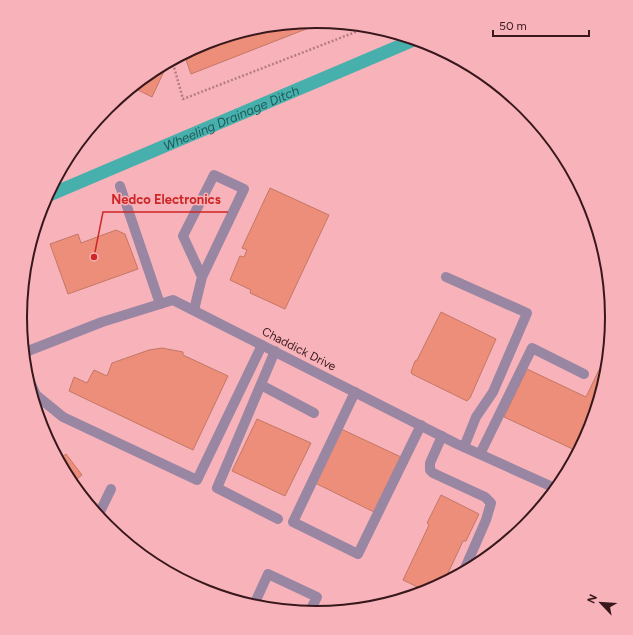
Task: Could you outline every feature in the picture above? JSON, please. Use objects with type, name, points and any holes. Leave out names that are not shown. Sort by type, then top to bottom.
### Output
[{"type":"street","points":[[194,310],[202,277],[244,189],[214,175],[183,236],[202,277]]},
{"type":"street","points":[[120,186],[160,304]]},
{"type":"street","points":[[446,277],[527,314],[493,392],[476,417],[464,447]]},
{"type":"street","name":"Chaddick Drive","points":[[29,351],[102,322],[173,300],[464,447],[552,486]]},
{"type":"street","points":[[38,397],[63,417],[197,480],[262,345]]},
{"type":"street","points":[[480,454],[532,348],[584,374]]},
{"type":"street","points":[[275,351],[217,488],[278,519]]},
{"type":"street","points":[[261,385],[314,413]]},
{"type":"street","points":[[354,392],[293,522],[358,554],[421,425]]},
{"type":"street","points":[[442,436],[430,464],[430,470],[485,497],[491,503],[486,520],[466,565]]},
{"type":"street","points":[[101,510],[111,489]]},
{"type":"street","points":[[256,600],[268,574],[317,597],[312,607]]},
{"type":"path","points":[[174,66],[183,99],[358,31]]},
{"type":"building","points":[[307,28],[191,74],[186,59],[223,43],[279,30]]},
{"type":"building","points":[[164,72],[152,97],[138,90]]},
{"type":"building","points":[[270,188],[329,215],[285,309],[250,293],[251,290],[230,280],[240,256],[244,257],[247,250],[242,248]]},
{"type":"building","points":[[116,230],[125,234],[138,269],[68,294],[50,244],[78,234],[81,243]]},
{"type":"building","points":[[441,312],[496,339],[470,398],[467,401],[412,374],[411,372],[415,361],[417,360]]},
{"type":"building","points":[[162,348],[183,352],[183,355],[228,376],[193,450],[69,391],[74,377],[87,383],[94,370],[107,376],[112,363],[149,350]]},
{"type":"building","points":[[602,363],[591,411],[574,450],[504,417],[527,369],[586,397]]},
{"type":"building","points":[[257,419],[311,443],[285,496],[232,471]]},
{"type":"building","points":[[339,428],[401,457],[374,512],[313,482]]},
{"type":"building","points":[[66,454],[82,475],[77,479],[66,462],[63,456]]},
{"type":"building","points":[[441,495],[479,514],[466,541],[463,541],[447,576],[420,588],[403,580],[429,525],[427,523]]},
{"type":"waterway","name":"Wheeling Drainage Ditch","points":[[55,192],[408,42]]},
{"type":"place","name":"Nedco Electronics","points":[[94,257]]}]
